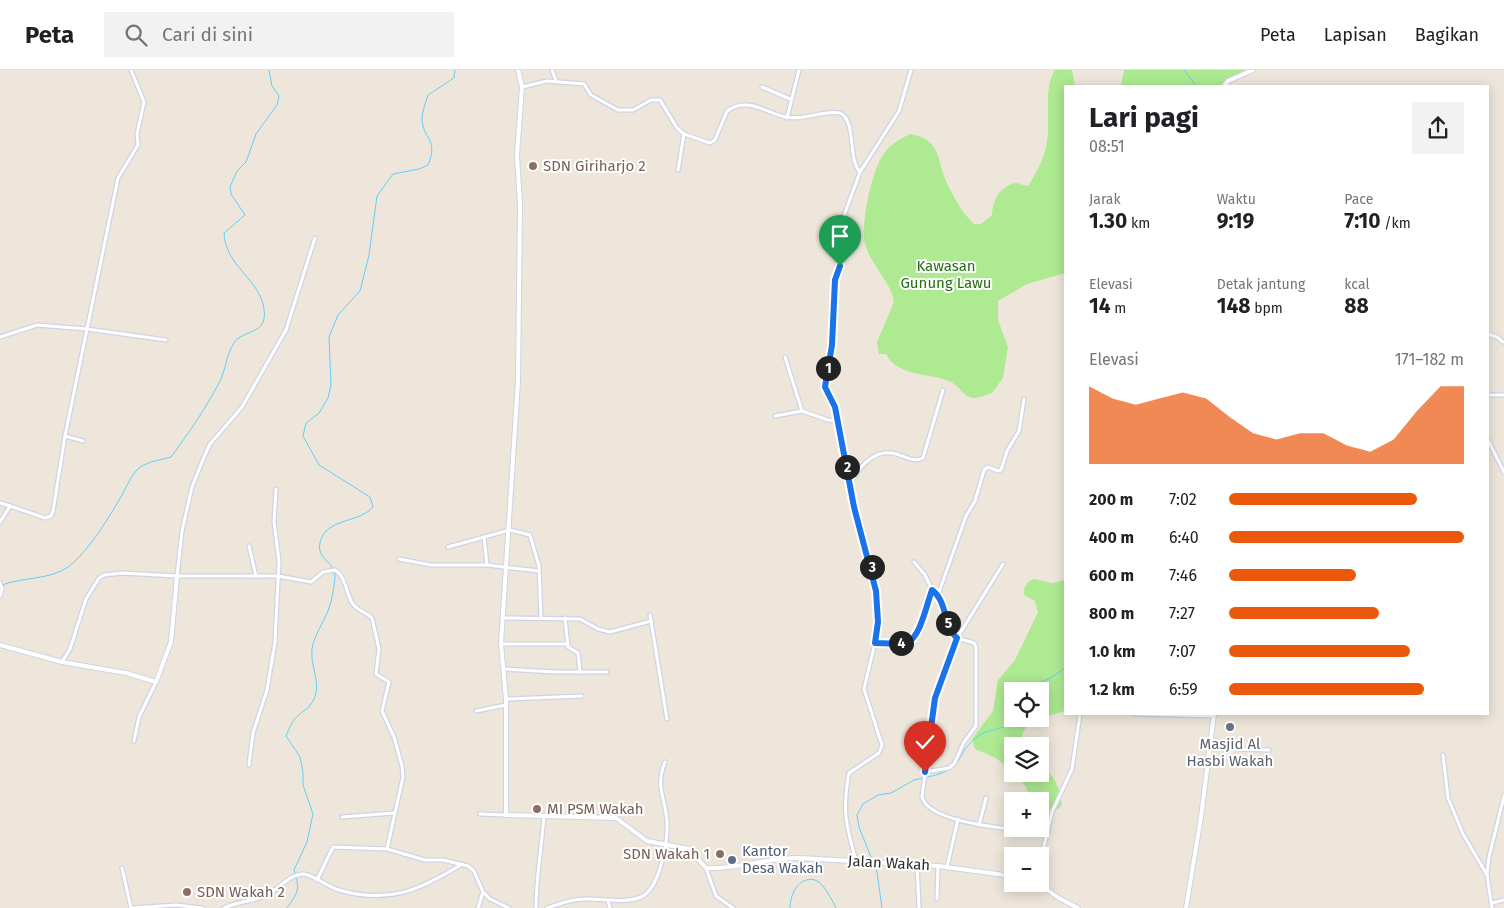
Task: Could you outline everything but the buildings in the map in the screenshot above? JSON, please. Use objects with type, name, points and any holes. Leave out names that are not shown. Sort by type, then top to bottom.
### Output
[{"type":"street","points":[[0,503],[39,517],[50,516],[118,178],[138,145],[137,134],[144,102],[131,70]]},
{"type":"street","points":[[506,815],[506,699],[501,644],[510,530],[518,381],[520,206],[517,155],[522,87],[518,70]]},
{"type":"street","points":[[552,70],[556,81]]},
{"type":"street","points":[[787,118],[790,99],[799,70]]},
{"type":"street","points":[[856,861],[846,825],[844,799],[849,773],[882,750],[880,734],[864,689],[878,622],[876,591],[849,480],[839,421],[835,407],[825,387],[832,345],[835,280],[841,258],[840,230],[860,172],[899,111],[911,70]]},
{"type":"street","points":[[1225,85],[1228,81],[1252,70]]},
{"type":"street","points":[[522,87],[547,81],[584,84],[591,96],[618,110],[633,110],[651,100],[660,100],[665,105],[672,123],[684,134],[712,143],[727,111],[741,104],[761,108],[787,118],[836,112],[844,115],[848,122],[854,164],[860,172]]},
{"type":"street","points":[[762,87],[790,99]]},
{"type":"street","points":[[678,170],[684,134]]},
{"type":"street","points":[[134,741],[139,717],[156,682],[170,642],[182,531],[192,488],[210,444],[242,407],[286,330],[315,238]]},
{"type":"street","points":[[0,337],[37,325],[87,329],[166,340]]},
{"type":"street","points":[[1489,334],[1497,337],[1503,342]]},
{"type":"street","points":[[785,357],[802,411]]},
{"type":"street","points":[[849,480],[854,478],[860,466],[873,456],[892,453],[916,460],[923,458],[943,390]]},
{"type":"street","points":[[1489,395],[1504,395]]},
{"type":"street","points":[[938,595],[966,516],[975,501],[984,470],[988,467],[998,471],[1002,470],[1007,451],[1019,430],[1024,399]]},
{"type":"street","points":[[775,416],[802,411],[828,420],[839,421]]},
{"type":"street","points":[[65,436],[83,441]]},
{"type":"street","points":[[1489,442],[1504,472]]},
{"type":"street","points":[[248,765],[253,733],[268,682],[274,642],[280,561],[274,522],[276,489]]},
{"type":"street","points":[[0,522],[10,506]]},
{"type":"street","points":[[448,547],[510,530],[530,535],[539,570],[541,618]]},
{"type":"street","points":[[484,537],[487,565]]},
{"type":"street","points":[[249,546],[256,576]]},
{"type":"street","points":[[400,559],[431,566],[487,565],[539,570]]},
{"type":"street","points":[[914,562],[925,575],[932,590],[938,595],[952,634],[957,638],[974,643],[976,648],[977,723],[954,764],[949,768],[925,773]]},
{"type":"street","points":[[1002,564],[957,638],[935,698],[922,797],[926,805],[940,814],[979,825],[1004,829]]},
{"type":"street","points":[[62,662],[70,648],[86,599],[99,578],[122,573],[177,576],[278,576],[311,582],[323,572],[333,570],[340,573],[352,603],[362,613],[372,618],[379,649],[376,674],[388,681],[382,710],[394,737],[403,772],[388,849]]},
{"type":"street","points":[[0,583],[2,589],[0,596]]},
{"type":"street","points":[[875,643],[901,643],[912,640],[918,632],[932,590]]},
{"type":"street","points":[[650,615],[667,719]]},
{"type":"street","points":[[502,618],[586,620],[598,629],[610,632],[651,621]]},
{"type":"street","points":[[565,618],[568,644],[570,649],[578,654],[580,672]]},
{"type":"street","points":[[501,644],[568,644]]},
{"type":"street","points":[[0,645],[62,662],[126,673],[156,682]]},
{"type":"street","points":[[504,669],[607,672]]},
{"type":"street","points":[[506,699],[582,696]]},
{"type":"street","points":[[476,711],[506,705]]},
{"type":"street","points":[[1049,826],[1052,812],[1072,769],[1080,715]]},
{"type":"street","points":[[1186,908],[1214,715]]},
{"type":"street","points":[[1211,739],[1239,749],[1269,750]]},
{"type":"street","points":[[1443,755],[1448,798],[1463,834],[1487,874]]},
{"type":"street","points":[[547,908],[574,900],[608,901],[639,898],[652,890],[657,880],[665,844],[667,820],[660,784],[660,774],[665,762]]},
{"type":"street","points":[[1504,796],[1487,874],[1492,906],[1504,900]]},
{"type":"street","points":[[979,825],[986,798]]},
{"type":"street","points":[[342,817],[394,812]]},
{"type":"street","points":[[480,814],[616,818],[647,841],[689,849],[706,868],[716,896],[733,908]]},
{"type":"street","points":[[536,908],[535,890],[541,862],[544,815]]},
{"type":"street","points":[[947,868],[958,819]]},
{"type":"street","points":[[318,880],[333,847],[388,849],[425,860],[443,860],[462,864],[474,871],[483,892],[490,899],[510,908]]},
{"type":"street","name":"Jalan Wakah","points":[[706,868],[728,868],[778,858],[938,866],[1004,875]]},
{"type":"street","points":[[224,908],[234,903],[259,899],[298,875],[308,875],[325,885],[356,894],[392,896],[429,882],[462,864]]},
{"type":"street","points":[[917,865],[919,908]]},
{"type":"street","points":[[937,899],[938,866]]},
{"type":"street","points":[[122,868],[131,908],[176,905],[202,908]]},
{"type":"street","points":[[1049,890],[1078,908]]},
{"type":"street","points":[[478,908],[483,892]]},
{"type":"street","points":[[608,901],[610,908]]},
{"type":"green space","name":"Kawasan Gunung Lawu","points":[[1055,70],[1072,70],[1075,85],[1064,85],[1064,273],[1027,284],[998,301],[998,320],[1008,347],[1003,378],[992,393],[973,398],[964,394],[951,382],[907,371],[892,362],[886,354],[879,354],[877,342],[894,302],[890,289],[865,244],[864,225],[871,185],[879,162],[888,148],[910,134],[920,137],[933,145],[946,181],[962,210],[974,224],[981,224],[992,215],[998,194],[1005,187],[1016,183],[1028,186],[1039,167],[1048,138],[1048,97],[1051,78]]},
{"type":"green space","points":[[1124,70],[1252,70],[1231,77],[1223,85],[1121,85]]},
{"type":"green space","points":[[1034,579],[1053,583],[1064,580],[1064,711],[1049,715],[1049,682],[1004,682],[1004,727],[1027,727],[1022,737],[1004,737],[1004,764],[996,758],[975,749],[972,739],[993,711],[998,680],[1015,660],[1038,612],[1035,601],[1024,595],[1024,589],[1028,582]]},
{"type":"green space","points":[[1049,772],[1058,787],[1062,805],[1058,809],[1049,810],[1049,792],[1027,792],[1022,782],[1049,782]]},
{"type":"waterway","points":[[2,585],[61,571],[83,553],[104,525],[136,471],[146,464],[171,457],[197,421],[221,378],[229,352],[234,343],[262,324],[264,309],[261,298],[250,280],[230,255],[224,233],[245,215],[231,194],[230,187],[237,171],[246,162],[256,134],[277,105],[279,96],[272,86],[269,70]]},
{"type":"waterway","points":[[287,908],[297,890],[298,886],[294,870],[307,842],[313,814],[303,785],[300,757],[286,736],[293,721],[309,707],[315,697],[317,684],[312,649],[329,607],[335,577],[332,567],[322,555],[320,544],[326,531],[367,512],[373,507],[370,497],[319,465],[303,436],[306,423],[319,413],[328,398],[331,385],[329,337],[338,315],[360,291],[369,255],[377,196],[393,174],[419,169],[428,165],[432,149],[423,126],[422,116],[424,107],[428,95],[454,78],[455,70]]},
{"type":"waterway","points":[[1184,70],[1195,85]]},
{"type":"waterway","points":[[1041,682],[1064,669]]},
{"type":"waterway","points":[[927,777],[940,774],[954,766],[969,744],[977,737],[988,731],[1004,727]]},
{"type":"waterway","points":[[882,908],[877,872],[859,827],[857,815],[863,804],[878,795],[891,793],[914,780],[923,778]]},
{"type":"waterway","points":[[790,908],[793,892],[800,884],[809,880],[815,880],[822,885],[836,908]]},
{"type":"place","name":"SDN Giriharjo 2","points":[[533,166]]},
{"type":"place","name":"Masjid Al Hasbi Wakah","points":[[1230,727]]},
{"type":"place","name":"MI PSM Wakah","points":[[537,809]]},
{"type":"place","name":"SDN Wakah 1","points":[[720,854]]},
{"type":"place","name":"Kantor Desa Wakah","points":[[732,860]]},
{"type":"place","name":"SDN Wakah 2","points":[[187,892]]},
{"type":"route","points":[[840,266],[835,280],[831,317],[832,345],[825,387],[835,407],[839,421],[854,507],[876,591],[878,622],[875,643],[901,643],[912,640],[918,632],[932,590],[938,595],[952,634],[957,638],[935,698],[930,720],[930,737],[925,772]]}]
